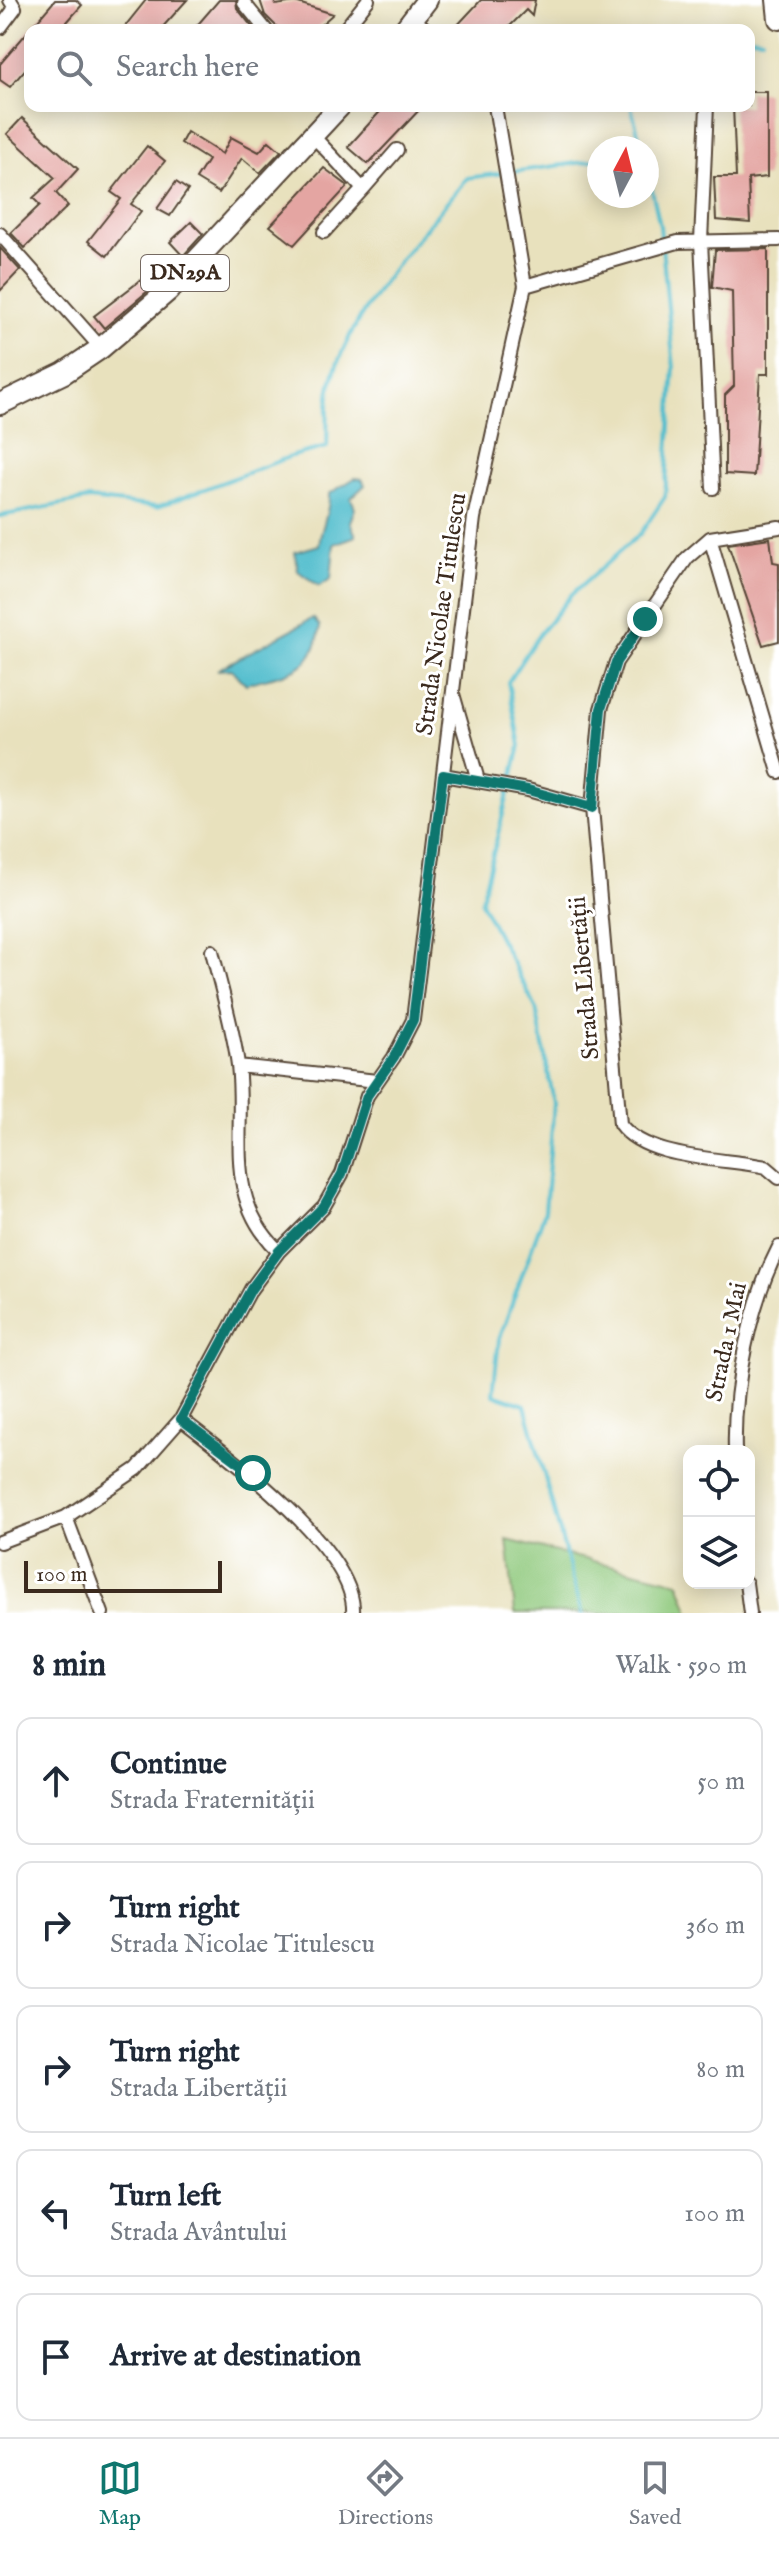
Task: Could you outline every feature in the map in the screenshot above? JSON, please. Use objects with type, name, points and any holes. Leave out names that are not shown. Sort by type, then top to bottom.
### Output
[{"type":"main road","points":[[416,24],[427,0]]},
{"type":"main road","points":[[777,0],[779,19]]},
{"type":"main road","name":"DN29A","points":[[0,404],[64,373],[101,348],[168,291],[335,112]]},
{"type":"street","points":[[349,24],[368,0]]},
{"type":"street","points":[[0,28],[16,3]]},
{"type":"street","points":[[244,3],[261,24]]},
{"type":"street","name":"Strada Nicolae Titulescu","points":[[0,1542],[66,1517],[137,1469],[181,1419],[251,1289],[279,1251],[324,1206],[342,1174],[367,1096],[394,1057],[413,1020],[451,686],[474,518],[525,286],[513,198],[496,112]]},
{"type":"street","points":[[707,112],[701,241],[713,488]]},
{"type":"street","points":[[313,136],[363,189]]},
{"type":"street","points":[[324,232],[397,150]]},
{"type":"street","points":[[0,234],[101,348]]},
{"type":"street","points":[[525,286],[678,242],[779,240]]},
{"type":"street","points":[[779,527],[710,538],[779,772]]},
{"type":"street","name":"Strada Libertății","points":[[710,538],[687,558],[616,662],[601,709],[592,808],[620,1124],[629,1136],[650,1146],[766,1167],[779,1178]]},
{"type":"street","points":[[451,686],[478,780]]},
{"type":"street","points":[[443,775],[528,790],[592,808]]},
{"type":"street","points":[[212,951],[238,1066],[239,1161],[246,1205],[261,1234],[279,1251]]},
{"type":"street","points":[[238,1066],[377,1081]]},
{"type":"street","name":"Strada 1 Mai","points":[[735,1445],[734,1414],[761,1281],[779,1247]]},
{"type":"street","points":[[181,1419],[253,1473],[318,1541],[353,1591],[353,1613]]},
{"type":"street","points":[[66,1517],[102,1613]]},
{"type":"street","points":[[747,1589],[750,1613]]},
{"type":"green space","points":[[507,1540],[679,1582],[690,1613],[515,1613]]},
{"type":"water","points":[[355,478],[362,479],[365,485],[351,498],[355,508],[350,522],[356,536],[334,544],[331,579],[319,586],[298,571],[295,552],[319,545],[329,494]]},
{"type":"water","points":[[313,618],[320,626],[317,642],[312,654],[296,668],[246,684],[231,669],[217,670]]},
{"type":"building","points":[[55,0],[76,0],[82,5],[65,24],[34,24]]},
{"type":"building","points":[[146,0],[187,0],[165,24],[127,24]]},
{"type":"building","points":[[219,0],[236,0],[237,8],[250,24],[198,24]]},
{"type":"building","points":[[260,0],[273,0],[276,5],[295,2],[333,14],[322,24],[274,24],[265,15]]},
{"type":"building","points":[[481,0],[535,0],[532,16],[526,10],[512,24],[459,24]]},
{"type":"building","points":[[24,36],[24,71],[10,87],[0,80],[0,64]]},
{"type":"building","points":[[755,92],[767,92],[767,177],[748,179],[750,223],[716,220],[714,177],[736,177],[733,112],[755,112]]},
{"type":"building","points":[[380,112],[417,112],[368,164],[348,147]]},
{"type":"building","points":[[22,118],[78,169],[56,193],[68,206],[25,248],[11,233],[40,205],[33,198],[55,178],[7,134]]},
{"type":"building","points":[[187,132],[222,154],[231,137],[259,152],[269,141],[281,151],[260,173],[242,158],[219,193],[196,179],[208,160],[181,143]]},
{"type":"building","points":[[147,146],[165,161],[131,204],[141,211],[107,256],[88,241],[121,199],[111,192]]},
{"type":"building","points":[[324,168],[348,186],[294,245],[270,226]]},
{"type":"building","points":[[176,182],[188,190],[170,216],[157,209]]},
{"type":"building","points":[[191,222],[203,234],[183,256],[170,242]]},
{"type":"building","points":[[0,248],[20,270],[0,291]]},
{"type":"building","points":[[768,249],[768,374],[760,374],[754,476],[725,474],[725,395],[734,386],[732,291],[712,287],[715,250]]},
{"type":"building","points":[[141,280],[149,290],[104,328],[94,316]]},
{"type":"building","points":[[770,538],[773,562],[779,563],[779,641],[763,645],[728,544]]},
{"type":"waterway","points":[[755,37],[762,38]]},
{"type":"waterway","points":[[633,112],[639,136]]},
{"type":"waterway","points":[[0,516],[89,499],[157,507],[292,456],[327,447],[331,384],[353,329],[388,275],[467,178],[587,162]]},
{"type":"waterway","points":[[582,1613],[525,1405],[493,1394],[499,1340],[545,1211],[554,1103],[536,1008],[481,902],[520,746],[508,682],[537,637],[572,594],[641,533],[665,497],[674,368],[656,208]]},
{"type":"route","points":[[253,1473],[181,1419],[251,1289],[279,1251],[324,1206],[342,1174],[367,1096],[394,1057],[413,1020],[443,775],[528,790],[592,808],[601,709],[616,662],[645,619]]}]
